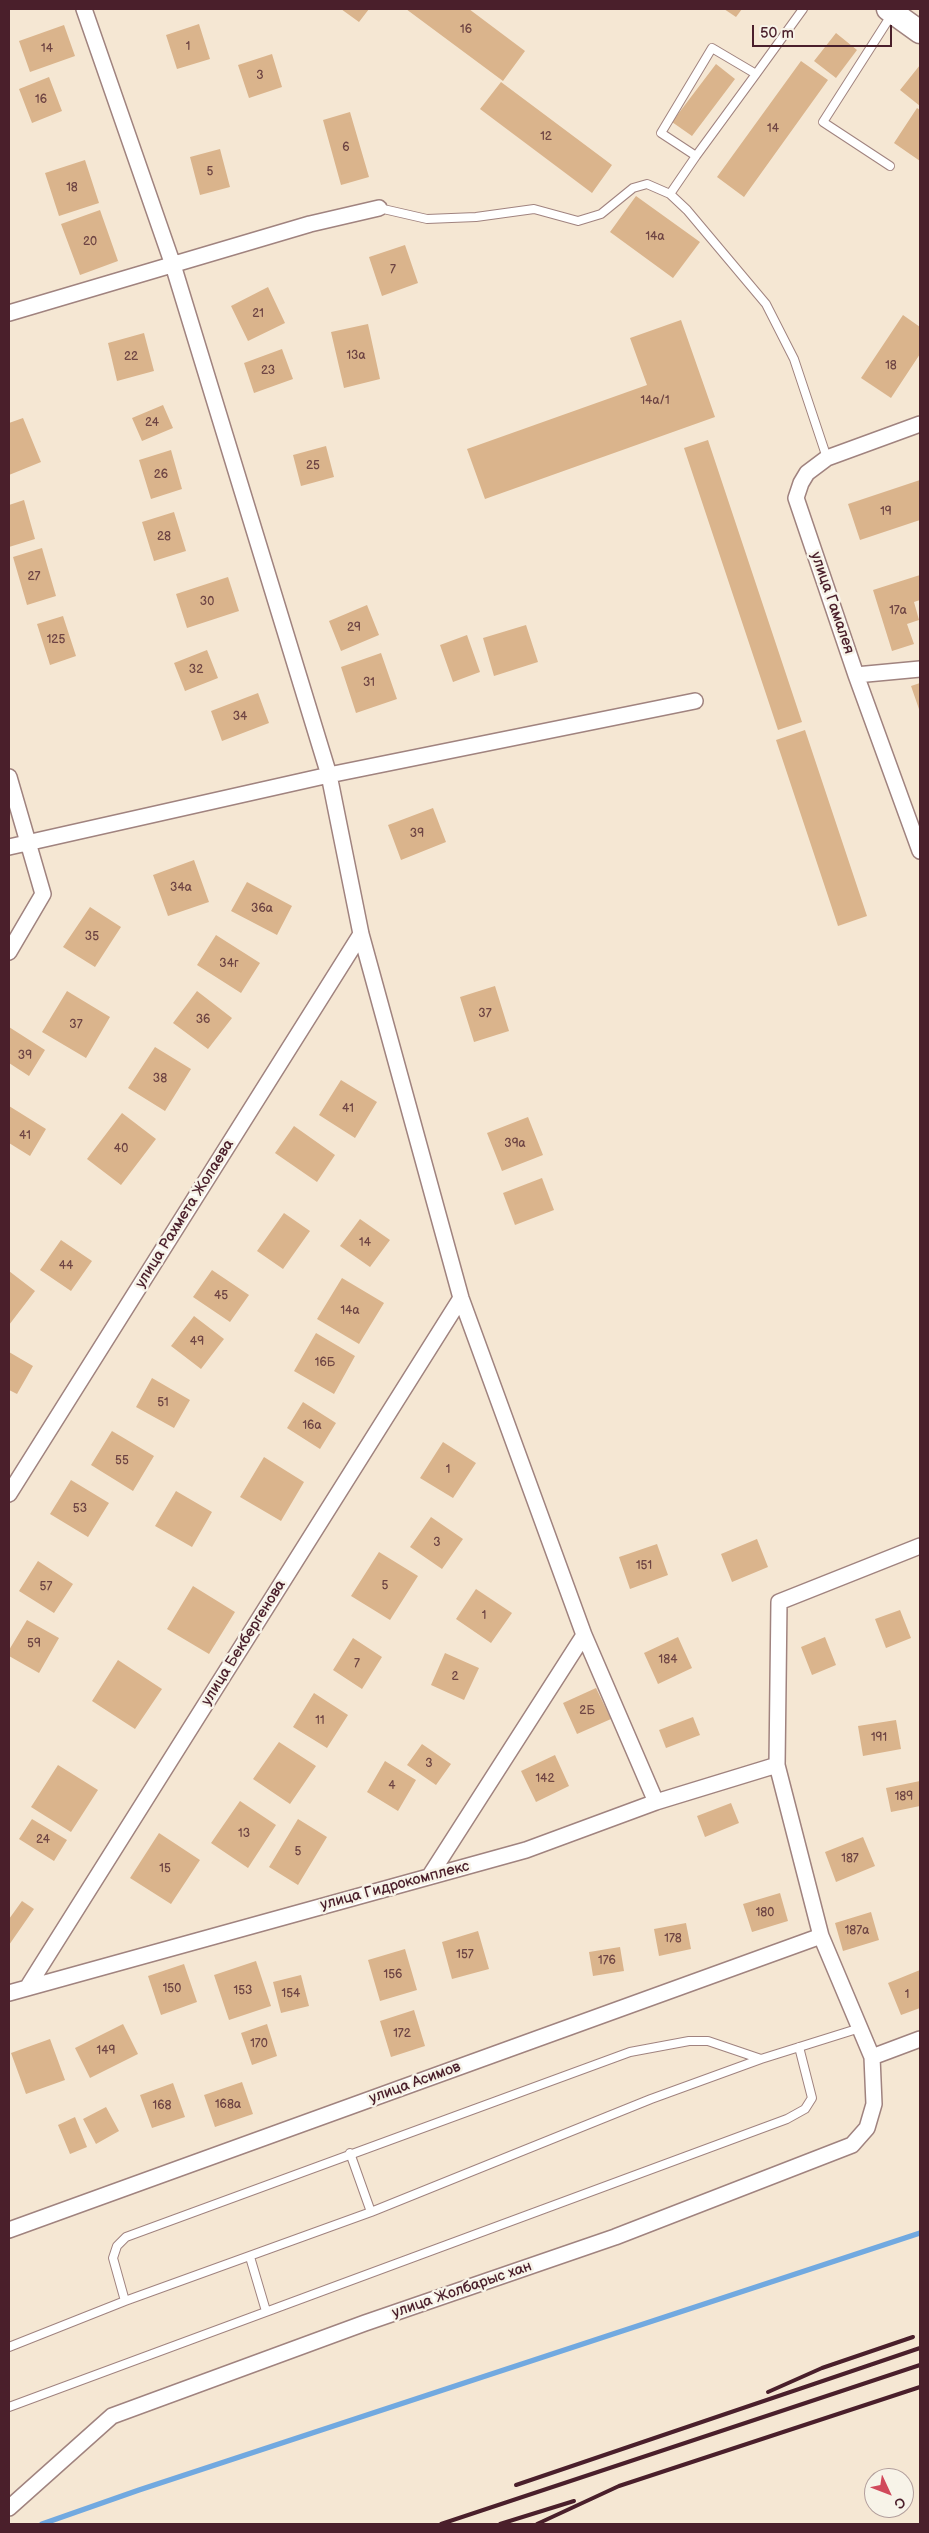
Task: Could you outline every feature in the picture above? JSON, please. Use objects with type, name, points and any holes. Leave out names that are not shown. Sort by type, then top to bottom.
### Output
[{"type":"street","points":[[84,9],[173,265],[329,775],[361,934],[461,1298],[584,1635],[656,1802]]},
{"type":"street","points":[[890,11],[920,32]]},
{"type":"street","points":[[9,313],[310,224],[379,208]]},
{"type":"street","name":"улица Гамалея","points":[[920,424],[827,458],[807,473],[796,498],[856,675],[920,851]]},
{"type":"street","points":[[856,675],[920,669]]},
{"type":"street","points":[[9,847],[28,841],[329,775],[695,701]]},
{"type":"street","points":[[9,777],[43,894],[9,952]]},
{"type":"street","name":"улица Рахмета Жолаева","points":[[9,1494],[361,934]]},
{"type":"street","name":"улица Бекбергенова","points":[[27,1988],[461,1298]]},
{"type":"street","name":"улица Жолбарыс хан","points":[[9,2508],[112,2416],[366,2323],[615,2237],[852,2145],[867,2128],[874,2104],[872,2058],[821,1936],[777,1765],[779,1602],[920,1546]]},
{"type":"street","points":[[429,1877],[584,1635]]},
{"type":"street","name":"улица Гидрокомплекс","points":[[9,1993],[526,1850],[656,1802],[777,1765]]},
{"type":"street","name":"улица Асимов","points":[[9,2230],[821,1936]]},
{"type":"street","points":[[872,2058],[920,2040]]},
{"type":"lane","points":[[670,194],[803,9]]},
{"type":"lane","points":[[890,11],[823,122],[890,166]]},
{"type":"lane","points":[[696,156],[661,133],[712,48],[756,74]]},
{"type":"lane","points":[[379,208],[427,219],[476,217],[534,209],[578,221],[601,214],[633,188],[647,184],[670,194],[687,210],[766,304],[794,359],[827,458]]},
{"type":"lane","points":[[9,2347],[124,2301],[370,2212],[651,2099],[761,2059],[860,2028]]},
{"type":"lane","points":[[124,2301],[113,2258],[117,2246],[126,2237],[350,2153],[630,2052],[689,2041],[708,2041],[761,2059]]},
{"type":"lane","points":[[9,2407],[787,2118],[805,2109],[812,2098],[799,2047]]},
{"type":"lane","points":[[350,2153],[370,2212]]},
{"type":"lane","points":[[250,2256],[266,2311]]},
{"type":"building","points":[[341,9],[369,9],[359,22]]},
{"type":"building","points":[[406,9],[469,9],[525,51],[503,81]]},
{"type":"building","points":[[724,9],[742,9],[736,17]]},
{"type":"building","points":[[199,24],[210,59],[177,69],[166,35]]},
{"type":"building","points":[[64,25],[75,56],[30,72],[19,41]]},
{"type":"building","points":[[836,33],[857,50],[836,78],[814,61]]},
{"type":"building","points":[[272,54],[282,87],[249,98],[238,65]]},
{"type":"building","points":[[801,61],[828,80],[744,197],[717,177]]},
{"type":"building","points":[[716,64],[735,79],[692,136],[672,122]]},
{"type":"building","points":[[920,65],[920,106],[900,90]]},
{"type":"building","points":[[49,77],[62,111],[32,123],[19,89]]},
{"type":"building","points":[[501,82],[612,165],[592,193],[480,109]]},
{"type":"building","points":[[917,108],[920,110],[920,161],[894,143]]},
{"type":"building","points":[[350,112],[369,177],[341,185],[323,120]]},
{"type":"building","points":[[220,149],[230,187],[200,195],[190,157]]},
{"type":"building","points":[[85,160],[99,203],[59,216],[45,173]]},
{"type":"building","points":[[636,196],[700,242],[673,278],[610,232]]},
{"type":"building","points":[[100,210],[118,261],[80,275],[61,224]]},
{"type":"building","points":[[405,245],[418,283],[382,296],[369,257]]},
{"type":"building","points":[[268,287],[285,323],[248,341],[231,306]]},
{"type":"building","points":[[903,315],[920,327],[920,354],[891,398],[861,378]]},
{"type":"building","points":[[681,320],[715,417],[485,499],[467,449],[647,385],[630,338]]},
{"type":"building","points":[[368,324],[380,379],[344,388],[331,332]]},
{"type":"building","points":[[144,333],[154,371],[117,381],[108,343]]},
{"type":"building","points":[[282,349],[293,379],[254,393],[244,363]]},
{"type":"building","points":[[163,405],[173,428],[142,441],[132,418]]},
{"type":"building","points":[[23,418],[41,462],[9,475],[9,423]]},
{"type":"building","points":[[708,440],[802,722],[778,730],[684,448]]},
{"type":"building","points":[[326,446],[334,477],[301,486],[293,455]]},
{"type":"building","points":[[171,450],[182,489],[151,499],[139,460]]},
{"type":"building","points":[[920,480],[920,520],[860,540],[848,504]]},
{"type":"building","points":[[24,500],[35,539],[9,547],[9,505]]},
{"type":"building","points":[[174,512],[186,551],[154,561],[142,522]]},
{"type":"building","points":[[42,548],[56,596],[27,605],[13,557]]},
{"type":"building","points":[[920,575],[920,600],[914,602],[919,620],[907,624],[914,644],[892,651],[873,590]]},
{"type":"building","points":[[228,577],[239,611],[187,628],[176,594]]},
{"type":"building","points":[[367,605],[379,635],[341,651],[329,621]]},
{"type":"building","points":[[63,616],[76,656],[50,665],[37,624]]},
{"type":"building","points":[[526,625],[538,662],[494,676],[483,638]]},
{"type":"building","points":[[467,635],[480,672],[453,682],[440,645]]},
{"type":"building","points":[[207,650],[218,678],[185,691],[174,663]]},
{"type":"building","points":[[381,653],[397,699],[356,713],[341,667]]},
{"type":"building","points":[[920,683],[920,712],[911,686]]},
{"type":"building","points":[[258,693],[269,723],[222,741],[211,711]]},
{"type":"building","points":[[805,730],[867,916],[838,926],[776,740]]},
{"type":"building","points":[[433,808],[446,842],[401,860],[388,825]]},
{"type":"building","points":[[194,860],[209,902],[168,916],[153,875]]},
{"type":"building","points":[[247,882],[292,906],[277,935],[231,911]]},
{"type":"building","points":[[90,907],[121,927],[95,967],[63,947]]},
{"type":"building","points":[[216,935],[260,963],[241,993],[197,965]]},
{"type":"building","points":[[495,986],[509,1031],[474,1042],[460,997]]},
{"type":"building","points":[[67,991],[110,1017],[86,1058],[42,1032]]},
{"type":"building","points":[[197,991],[232,1018],[208,1049],[173,1023]]},
{"type":"building","points":[[9,1027],[45,1050],[29,1076],[9,1063]]},
{"type":"building","points":[[155,1047],[191,1069],[165,1111],[128,1088]]},
{"type":"building","points":[[341,1080],[377,1102],[355,1138],[319,1115]]},
{"type":"building","points":[[9,1106],[46,1129],[30,1156],[9,1143]]},
{"type":"building","points":[[122,1113],[156,1139],[121,1185],[87,1159]]},
{"type":"building","points":[[528,1117],[543,1155],[502,1171],[487,1133]]},
{"type":"building","points":[[294,1126],[335,1155],[317,1182],[275,1153]]},
{"type":"building","points":[[542,1178],[554,1210],[515,1225],[503,1193]]},
{"type":"building","points":[[284,1213],[310,1231],[283,1269],[257,1251]]},
{"type":"building","points":[[360,1219],[390,1240],[370,1267],[340,1246]]},
{"type":"building","points":[[61,1240],[92,1261],[71,1291],[40,1270]]},
{"type":"building","points":[[212,1270],[249,1295],[230,1322],[193,1297]]},
{"type":"building","points":[[9,1271],[35,1291],[9,1325]]},
{"type":"building","points":[[342,1278],[384,1303],[359,1344],[317,1319]]},
{"type":"building","points":[[194,1316],[224,1339],[201,1369],[171,1346]]},
{"type":"building","points":[[316,1333],[355,1356],[334,1394],[294,1371]]},
{"type":"building","points":[[9,1352],[33,1366],[17,1394],[9,1390]]},
{"type":"building","points":[[152,1378],[190,1400],[174,1428],[136,1407]]},
{"type":"building","points":[[303,1402],[336,1423],[320,1449],[287,1428]]},
{"type":"building","points":[[112,1431],[154,1456],[133,1491],[91,1465]]},
{"type":"building","points":[[443,1442],[476,1463],[453,1498],[420,1478]]},
{"type":"building","points":[[264,1457],[304,1482],[281,1521],[240,1497]]},
{"type":"building","points":[[71,1480],[109,1503],[88,1537],[50,1514]]},
{"type":"building","points":[[176,1491],[212,1512],[192,1547],[155,1526]]},
{"type":"building","points":[[431,1517],[463,1539],[442,1569],[410,1547]]},
{"type":"building","points":[[757,1539],[768,1567],[732,1582],[721,1554]]},
{"type":"building","points":[[657,1544],[668,1575],[630,1589],[619,1557]]},
{"type":"building","points":[[379,1552],[418,1576],[390,1620],[351,1596]]},
{"type":"building","points":[[38,1561],[73,1584],[54,1613],[19,1591]]},
{"type":"building","points":[[193,1586],[235,1612],[209,1654],[167,1629]]},
{"type":"building","points":[[476,1589],[512,1613],[491,1643],[456,1619]]},
{"type":"building","points":[[900,1610],[911,1638],[886,1648],[875,1619]]},
{"type":"building","points":[[27,1620],[59,1638],[39,1673],[9,1656],[9,1650]]},
{"type":"building","points":[[678,1637],[692,1668],[658,1684],[644,1653]]},
{"type":"building","points":[[825,1637],[836,1665],[812,1675],[801,1647]]},
{"type":"building","points":[[353,1638],[382,1657],[362,1689],[333,1670]]},
{"type":"building","points":[[445,1653],[479,1668],[464,1700],[431,1685]]},
{"type":"building","points":[[118,1660],[162,1689],[135,1729],[92,1701]]},
{"type":"building","points":[[596,1688],[611,1719],[577,1734],[563,1703]]},
{"type":"building","points":[[314,1693],[348,1715],[327,1748],[293,1727]]},
{"type":"building","points":[[693,1717],[700,1735],[666,1748],[659,1730]]},
{"type":"building","points":[[896,1720],[901,1749],[863,1756],[858,1726]]},
{"type":"building","points":[[279,1742],[316,1766],[290,1804],[253,1779]]},
{"type":"building","points":[[422,1744],[451,1764],[436,1785],[407,1765]]},
{"type":"building","points":[[555,1755],[569,1786],[536,1802],[521,1771]]},
{"type":"building","points":[[385,1761],[416,1780],[398,1811],[367,1792]]},
{"type":"building","points":[[58,1765],[98,1790],[71,1832],[31,1807]]},
{"type":"building","points":[[920,1781],[920,1806],[891,1812],[886,1788]]},
{"type":"building","points":[[240,1801],[276,1825],[248,1868],[211,1843]]},
{"type":"building","points":[[731,1803],[739,1823],[705,1837],[697,1816]]},
{"type":"building","points":[[32,1819],[67,1840],[54,1861],[19,1839]]},
{"type":"building","points":[[298,1819],[327,1837],[298,1885],[269,1867]]},
{"type":"building","points":[[159,1833],[200,1860],[171,1904],[130,1878]]},
{"type":"building","points":[[863,1837],[875,1866],[836,1882],[825,1852]]},
{"type":"building","points":[[780,1893],[788,1921],[752,1932],[743,1904]]},
{"type":"building","points":[[22,1901],[34,1909],[9,1945],[9,1919]]},
{"type":"building","points":[[871,1912],[879,1940],[843,1951],[835,1923]]},
{"type":"building","points":[[686,1923],[691,1949],[659,1956],[654,1929]]},
{"type":"building","points":[[478,1931],[489,1969],[452,1979],[442,1942]]},
{"type":"building","points":[[620,1947],[624,1971],[593,1976],[589,1952]]},
{"type":"building","points":[[405,1949],[417,1990],[380,2001],[368,1960]]},
{"type":"building","points":[[256,1961],[271,2006],[229,2020],[214,1975]]},
{"type":"building","points":[[184,1964],[197,2002],[161,2015],[148,1976]]},
{"type":"building","points":[[920,1970],[920,2008],[901,2015],[888,1983]]},
{"type":"building","points":[[301,1975],[309,2006],[281,2013],[273,1982]]},
{"type":"building","points":[[414,2010],[425,2046],[391,2057],[380,2021]]},
{"type":"building","points":[[123,2024],[138,2054],[90,2078],[75,2048]]},
{"type":"building","points":[[267,2024],[277,2056],[252,2065],[241,2033]]},
{"type":"building","points":[[50,2039],[65,2080],[26,2094],[11,2053]]},
{"type":"building","points":[[242,2082],[253,2114],[215,2127],[204,2095]]},
{"type":"building","points":[[173,2083],[185,2117],[152,2128],[140,2095]]},
{"type":"building","points":[[106,2107],[119,2131],[96,2144],[83,2119]]},
{"type":"building","points":[[75,2117],[87,2147],[70,2154],[58,2125]]},
{"type":"waterway","points":[[42,2524],[139,2490],[920,2233]]},
{"type":"railway","points":[[768,2392],[822,2368],[913,2337]]},
{"type":"railway","points":[[516,2485],[920,2348]]},
{"type":"railway","points":[[441,2524],[920,2365]]},
{"type":"railway","points":[[537,2524],[619,2486],[920,2387]]},
{"type":"railway","points":[[500,2524],[574,2501]]}]
